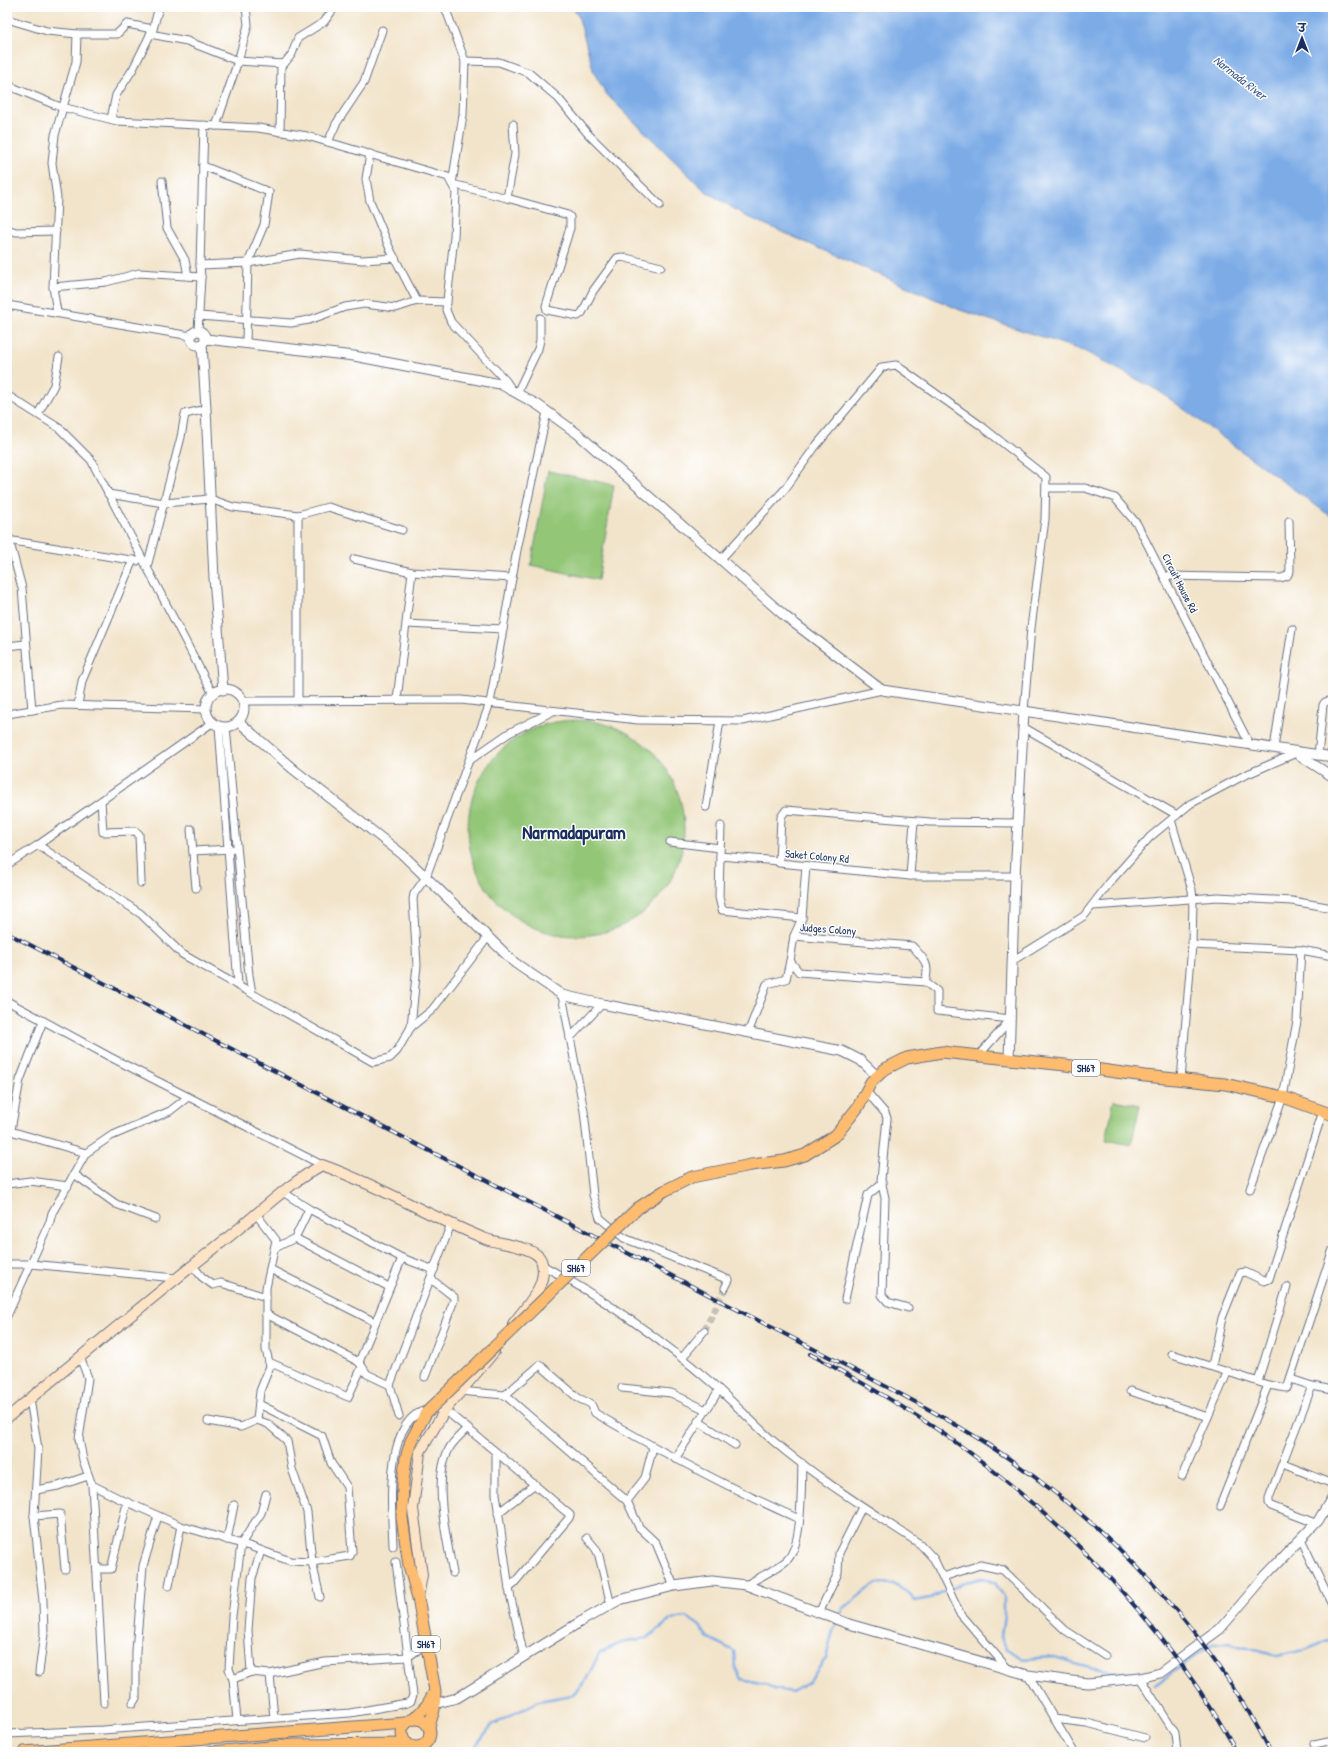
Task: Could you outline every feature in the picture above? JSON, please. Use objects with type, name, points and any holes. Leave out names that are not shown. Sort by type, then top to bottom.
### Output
[{"type":"main road","name":"SH67","points":[[429,1726],[434,1704],[435,1691],[418,1598],[409,1565],[402,1518],[403,1482],[406,1458],[411,1442],[426,1413],[638,1208],[664,1191],[692,1177],[805,1155],[836,1135],[858,1107],[871,1082],[885,1069],[907,1058],[942,1052],[1225,1084],[1283,1097],[1330,1112]]},
{"type":"main road","points":[[7,1418],[175,1278],[302,1176],[322,1165],[352,1176],[487,1240],[531,1250],[540,1259],[544,1273],[540,1287],[485,1364],[444,1410],[420,1452],[412,1509],[422,1575],[418,1598]]},
{"type":"main road","points":[[415,1748],[402,1734],[410,1721],[427,1705],[435,1691]]},
{"type":"main road","points":[[24,1752],[421,1719],[429,1726],[430,1733],[424,1744],[415,1748],[294,1745],[210,1752]]},
{"type":"main road","points":[[428,1739],[430,1752]]},
{"type":"street","points":[[111,119],[116,95],[133,69],[151,31],[159,7]]},
{"type":"street","points":[[216,126],[248,26],[246,7]]},
{"type":"street","points":[[7,19],[47,31],[77,34],[117,34],[127,24],[187,41],[238,61],[284,64],[292,54],[298,38],[324,22],[335,7]]},
{"type":"street","points":[[445,7],[465,61],[463,115],[452,184]]},
{"type":"street","points":[[328,142],[336,124],[364,82],[382,30]]},
{"type":"street","points":[[57,312],[53,287],[57,198],[52,163],[55,135],[76,62],[77,34]]},
{"type":"street","points":[[465,61],[499,62],[529,73],[558,98],[589,135],[660,205]]},
{"type":"street","points":[[280,132],[281,64]]},
{"type":"street","points":[[7,85],[64,107],[117,121],[258,128],[308,136],[448,177],[456,192],[454,237],[446,310],[451,322],[506,381],[514,392]]},
{"type":"street","points":[[507,198],[515,154],[513,124]]},
{"type":"street","points":[[204,125],[200,265],[201,277],[199,316],[193,343],[197,345],[204,342],[246,343],[354,356],[500,384],[547,412],[578,434],[786,617],[882,690]]},
{"type":"street","points":[[370,154],[366,179],[370,201],[395,258],[417,301]]},
{"type":"street","points":[[202,166],[269,192],[264,225],[248,263],[246,343]]},
{"type":"street","points":[[162,181],[167,228],[185,260],[188,276]]},
{"type":"street","points":[[452,184],[568,215],[570,217],[570,228],[546,306],[547,310],[578,316],[582,313],[593,291],[617,258],[622,257],[661,267]]},
{"type":"street","points":[[7,230],[16,232],[56,230]]},
{"type":"street","points":[[200,265],[248,263],[300,254],[362,260],[395,258]]},
{"type":"street","points":[[53,287],[106,282],[139,273],[201,277]]},
{"type":"street","points":[[199,316],[291,323],[309,320],[344,307],[364,304],[396,308],[417,301],[447,302]]},
{"type":"street","points":[[7,305],[195,334],[203,332],[214,578],[223,690]]},
{"type":"street","points":[[514,392],[538,349],[540,340],[540,318]]},
{"type":"street","points":[[38,414],[54,385],[59,357]]},
{"type":"street","points":[[721,560],[785,488],[815,447],[882,368],[896,365],[980,425],[1046,477],[1045,519],[1031,628],[1024,711],[1015,876],[1009,1059]]},
{"type":"street","points":[[7,394],[60,428],[91,460],[213,694]]},
{"type":"street","points":[[145,565],[164,503],[181,437],[185,414],[206,409]]},
{"type":"street","points":[[411,1028],[417,965],[413,899],[414,894],[426,877],[490,703],[512,578],[547,412]]},
{"type":"street","name":"Circuit House Rd","points":[[1046,488],[1085,488],[1115,498],[1137,524],[1250,745]]},
{"type":"street","points":[[108,494],[164,503],[210,499],[233,507],[298,515],[328,507],[402,530]]},
{"type":"street","points":[[298,515],[298,700]]},
{"type":"street","points":[[1164,576],[1281,578],[1287,576],[1290,571],[1289,521]]},
{"type":"street","points":[[7,532],[22,588],[32,710]]},
{"type":"street","points":[[8,540],[133,560],[145,565]]},
{"type":"street","points":[[78,705],[82,681],[133,560]]},
{"type":"street","points":[[354,560],[412,572],[512,578]]},
{"type":"street","points":[[397,700],[412,572]]},
{"type":"street","points":[[407,624],[503,629]]},
{"type":"street","points":[[1274,748],[1292,629]]},
{"type":"street","points":[[7,646],[26,644]]},
{"type":"street","points":[[223,690],[235,692],[243,701],[244,708],[243,716],[239,722],[233,726],[219,725],[208,716],[206,709],[208,700],[213,694],[223,690]]},
{"type":"street","points":[[243,701],[461,700],[638,720],[743,721],[882,690],[1274,748],[1296,753],[1333,757]]},
{"type":"street","points":[[1318,756],[1323,705],[1325,702],[1332,700],[1333,696]]},
{"type":"street","points":[[7,714],[62,705],[206,709]]},
{"type":"street","points":[[470,760],[509,733],[554,710]]},
{"type":"street","points":[[706,808],[720,721]]},
{"type":"street","points":[[239,722],[293,769],[402,854],[515,963],[562,995],[842,1052],[860,1060],[877,1076]]},
{"type":"street","points":[[7,865],[101,801],[219,725]]},
{"type":"street","points":[[219,725],[237,848],[248,975],[252,993]]},
{"type":"street","points":[[219,725],[238,985]]},
{"type":"street","points":[[1023,727],[1177,815]]},
{"type":"street","points":[[1012,961],[1084,916],[1110,882],[1150,837],[1190,804],[1296,753]]},
{"type":"street","points":[[1296,753],[1333,776]]},
{"type":"street","points":[[101,801],[103,832],[135,831],[139,834],[141,883]]},
{"type":"street","name":"Saket Colony Rd","points":[[1015,876],[910,876],[779,863],[780,817],[786,810],[914,821],[1018,823]]},
{"type":"street","points":[[1171,820],[1192,890],[1193,900],[1192,945],[1181,1080]]},
{"type":"street","points":[[910,876],[914,821]]},
{"type":"street","points":[[721,826],[719,897],[722,910],[802,918]]},
{"type":"street","points":[[191,829],[196,888]]},
{"type":"street","points":[[670,842],[720,848]]},
{"type":"street","points":[[38,845],[141,914],[182,954],[373,1062],[390,1058],[397,1051],[411,1028],[432,1010],[488,937]]},
{"type":"street","points":[[193,851],[237,848]]},
{"type":"street","points":[[720,856],[779,861]]},
{"type":"street","points":[[794,936],[802,918],[806,866]]},
{"type":"street","points":[[1093,906],[1218,897],[1292,901],[1333,908]]},
{"type":"street","name":"Judges Colony","points":[[748,1034],[767,984],[786,979],[794,936],[912,946],[925,960],[928,974],[925,982]]},
{"type":"street","points":[[1192,945],[1301,950],[1333,956]]},
{"type":"street","points":[[1250,1189],[1283,1097],[1297,1021],[1301,950]]},
{"type":"street","points":[[790,961],[799,972],[925,982],[937,991],[938,1011],[1010,1019]]},
{"type":"street","points":[[562,995],[584,1111],[593,1195],[600,1218],[624,1238],[730,1280],[725,1288]]},
{"type":"street","points":[[7,1001],[188,1097],[322,1165]]},
{"type":"street","points":[[570,1038],[602,1004]]},
{"type":"street","points":[[978,1056],[1010,1019]]},
{"type":"street","points":[[43,1021],[20,1080],[9,1130],[86,1153]]},
{"type":"street","points":[[866,1091],[885,1113],[886,1118],[882,1183],[885,1198],[882,1295],[888,1302],[908,1308]]},
{"type":"street","points":[[7,1316],[52,1213],[86,1153],[111,1136],[170,1111],[188,1097]]},
{"type":"street","points":[[1212,1366],[1222,1318],[1240,1273],[1245,1272],[1264,1281],[1269,1279],[1330,1112]]},
{"type":"street","points":[[74,1174],[116,1204],[156,1219]]},
{"type":"street","points":[[7,1184],[30,1181],[68,1186]]},
{"type":"street","points":[[845,1299],[868,1195],[882,1183]]},
{"type":"street","points":[[283,1192],[309,1209],[402,1258],[434,1270]]},
{"type":"street","points":[[275,1248],[294,1238],[309,1209]]},
{"type":"street","points":[[256,1214],[276,1240],[266,1288],[266,1350],[270,1366],[260,1391],[257,1420]]},
{"type":"street","points":[[399,1416],[390,1385],[451,1224]]},
{"type":"street","points":[[294,1238],[389,1287]]},
{"type":"street","points":[[1172,1354],[1284,1389],[1288,1386],[1291,1379],[1333,1249]]},
{"type":"street","points":[[269,1362],[348,1397],[375,1322],[402,1258]]},
{"type":"street","points":[[7,1264],[31,1264],[175,1278]]},
{"type":"street","points":[[192,1265],[202,1277],[213,1285],[221,1283],[266,1297]]},
{"type":"street","points":[[542,1265],[580,1286],[644,1328],[682,1358],[773,1440],[802,1463],[862,1507],[920,1544],[934,1559],[960,1612],[1009,1670]]},
{"type":"street","points":[[270,1269],[375,1322]]},
{"type":"street","points":[[425,1377],[454,1300],[454,1297],[431,1279]]},
{"type":"street","points":[[1258,1381],[1287,1288]]},
{"type":"street","points":[[266,1314],[360,1364],[367,1374],[390,1385]]},
{"type":"street","points":[[682,1358],[704,1331]]},
{"type":"street","points":[[80,1357],[88,1378],[79,1439],[83,1460],[92,1485],[104,1703]]},
{"type":"street","points":[[506,1395],[540,1364],[578,1398],[591,1404],[595,1413],[653,1448],[747,1496],[799,1519]]},
{"type":"street","points":[[1182,1476],[1228,1371]]},
{"type":"street","points":[[1291,1379],[1312,1386],[1333,1390]]},
{"type":"street","points":[[1220,1506],[1268,1385]]},
{"type":"street","points":[[1312,1386],[1269,1498],[1269,1503],[1272,1506],[1315,1523]]},
{"type":"street","points":[[622,1388],[671,1393],[706,1410]]},
{"type":"street","points":[[675,1458],[719,1390]]},
{"type":"street","points":[[460,1391],[506,1395],[627,1501],[641,1530],[656,1543],[674,1586]]},
{"type":"street","points":[[1130,1391],[1208,1417]]},
{"type":"street","points":[[30,1399],[38,1449],[34,1516],[43,1601],[44,1634],[39,1672]]},
{"type":"street","points":[[92,1485],[181,1526],[241,1544],[290,1561],[312,1562],[350,1556],[352,1552],[347,1487],[329,1458],[322,1436],[259,1404]]},
{"type":"street","points":[[393,1546],[391,1479],[395,1451],[402,1433],[414,1415],[419,1412],[436,1408],[444,1410],[570,1514],[569,1518],[509,1589]]},
{"type":"street","points":[[208,1421],[241,1427],[257,1420],[268,1424],[287,1441],[292,1469],[307,1512],[312,1562],[320,1597]]},
{"type":"street","points":[[698,1421],[735,1445]]},
{"type":"street","points":[[453,1573],[443,1518],[442,1475],[448,1450],[467,1428]]},
{"type":"street","points":[[627,1501],[645,1478],[653,1448]]},
{"type":"street","points":[[496,1452],[495,1489],[498,1513],[509,1589],[524,1657]]},
{"type":"street","points":[[746,1585],[787,1560],[795,1547],[799,1519],[802,1463]]},
{"type":"street","points":[[1283,1464],[1333,1484]]},
{"type":"street","points":[[36,1490],[58,1486],[88,1476]]},
{"type":"street","points":[[498,1513],[535,1484]]},
{"type":"street","points":[[237,1720],[233,1679],[229,1668],[231,1621],[241,1544],[261,1513],[266,1494]]},
{"type":"street","points":[[434,1704],[457,1698],[620,1600],[674,1586],[712,1581],[746,1585],[849,1624],[1028,1675],[1087,1683],[1140,1678],[1160,1673],[1220,1629],[1266,1575],[1315,1523],[1333,1496]]},
{"type":"street","points":[[97,1570],[111,1569],[127,1502]]},
{"type":"street","points":[[227,1540],[234,1505]]},
{"type":"street","points":[[823,1614],[838,1573],[839,1553],[862,1507]]},
{"type":"street","points":[[34,1516],[60,1514],[65,1569]]},
{"type":"street","points":[[133,1703],[136,1698],[136,1651],[143,1566],[158,1516]]},
{"type":"street","points":[[169,1586],[181,1526]]},
{"type":"street","points":[[587,1538],[596,1549],[599,1556],[611,1605]]},
{"type":"street","points":[[1301,1539],[1333,1606]]},
{"type":"street","points":[[251,1672],[248,1630],[252,1578],[261,1551]]},
{"type":"street","points":[[7,1734],[96,1731],[350,1713],[407,1703],[411,1701],[413,1695],[396,1562]]},
{"type":"street","points":[[944,1580],[980,1564],[1003,1570],[1065,1630],[1105,1656]]},
{"type":"street","points":[[233,1679],[251,1672],[270,1674],[325,1662],[408,1657],[426,1644]]},
{"type":"street","points":[[270,1674],[274,1718]]},
{"type":"street","points":[[1028,1675],[1074,1752]]},
{"type":"street","points":[[1140,1678],[1175,1734],[1177,1752]]},
{"type":"street","points":[[1054,1719],[1087,1723],[1145,1738]]},
{"type":"street","points":[[1314,1744],[1333,1740]]},
{"type":"green space","points":[[548,471],[614,485],[598,580],[531,565]]},
{"type":"green space","points":[[576,720],[597,722],[617,728],[636,738],[652,752],[666,768],[676,787],[682,807],[684,828],[682,849],[676,869],[666,888],[652,904],[636,918],[617,928],[597,934],[576,936],[555,934],[535,928],[516,918],[500,904],[486,888],[476,869],[470,849],[468,828],[470,807],[476,787],[486,768],[500,752],[516,738],[535,728],[555,722]]},
{"type":"green space","points":[[1114,1100],[1140,1105],[1131,1145],[1106,1140]]},
{"type":"water","name":"Narmada River","points":[[572,7],[1333,7],[1333,518],[1159,391],[1084,351],[960,310],[746,216],[704,190],[607,95],[594,73],[578,15]]},
{"type":"waterway","points":[[475,1752],[477,1744],[492,1725],[539,1701],[572,1695],[585,1682],[600,1652],[627,1641],[647,1638],[672,1619],[687,1617],[700,1626],[707,1637],[734,1651],[735,1667],[741,1679],[765,1684],[774,1689],[792,1692],[808,1683],[826,1658],[833,1631],[843,1609],[877,1583],[894,1584],[911,1595],[914,1601],[930,1598],[962,1583],[982,1578],[995,1583],[1004,1597],[1004,1615],[1001,1637],[1005,1648],[1024,1659],[1054,1657],[1093,1668],[1137,1674]]},
{"type":"waterway","points":[[1155,1685],[1212,1644],[1229,1643],[1276,1656],[1305,1650],[1333,1639]]},
{"type":"tunnel","points":[[704,1331],[725,1288]]},
{"type":"railway","points":[[7,933],[876,1381],[934,1412],[990,1446],[1033,1476],[1074,1508],[1150,1581],[1185,1621],[1217,1663],[1245,1706],[1271,1752]]},
{"type":"railway","points":[[810,1354],[876,1391],[940,1431],[981,1461],[1055,1524],[1124,1594],[1156,1631],[1212,1710],[1237,1752]]},
{"type":"district","name":"Narmadapuram","points":[[574,832]]}]
